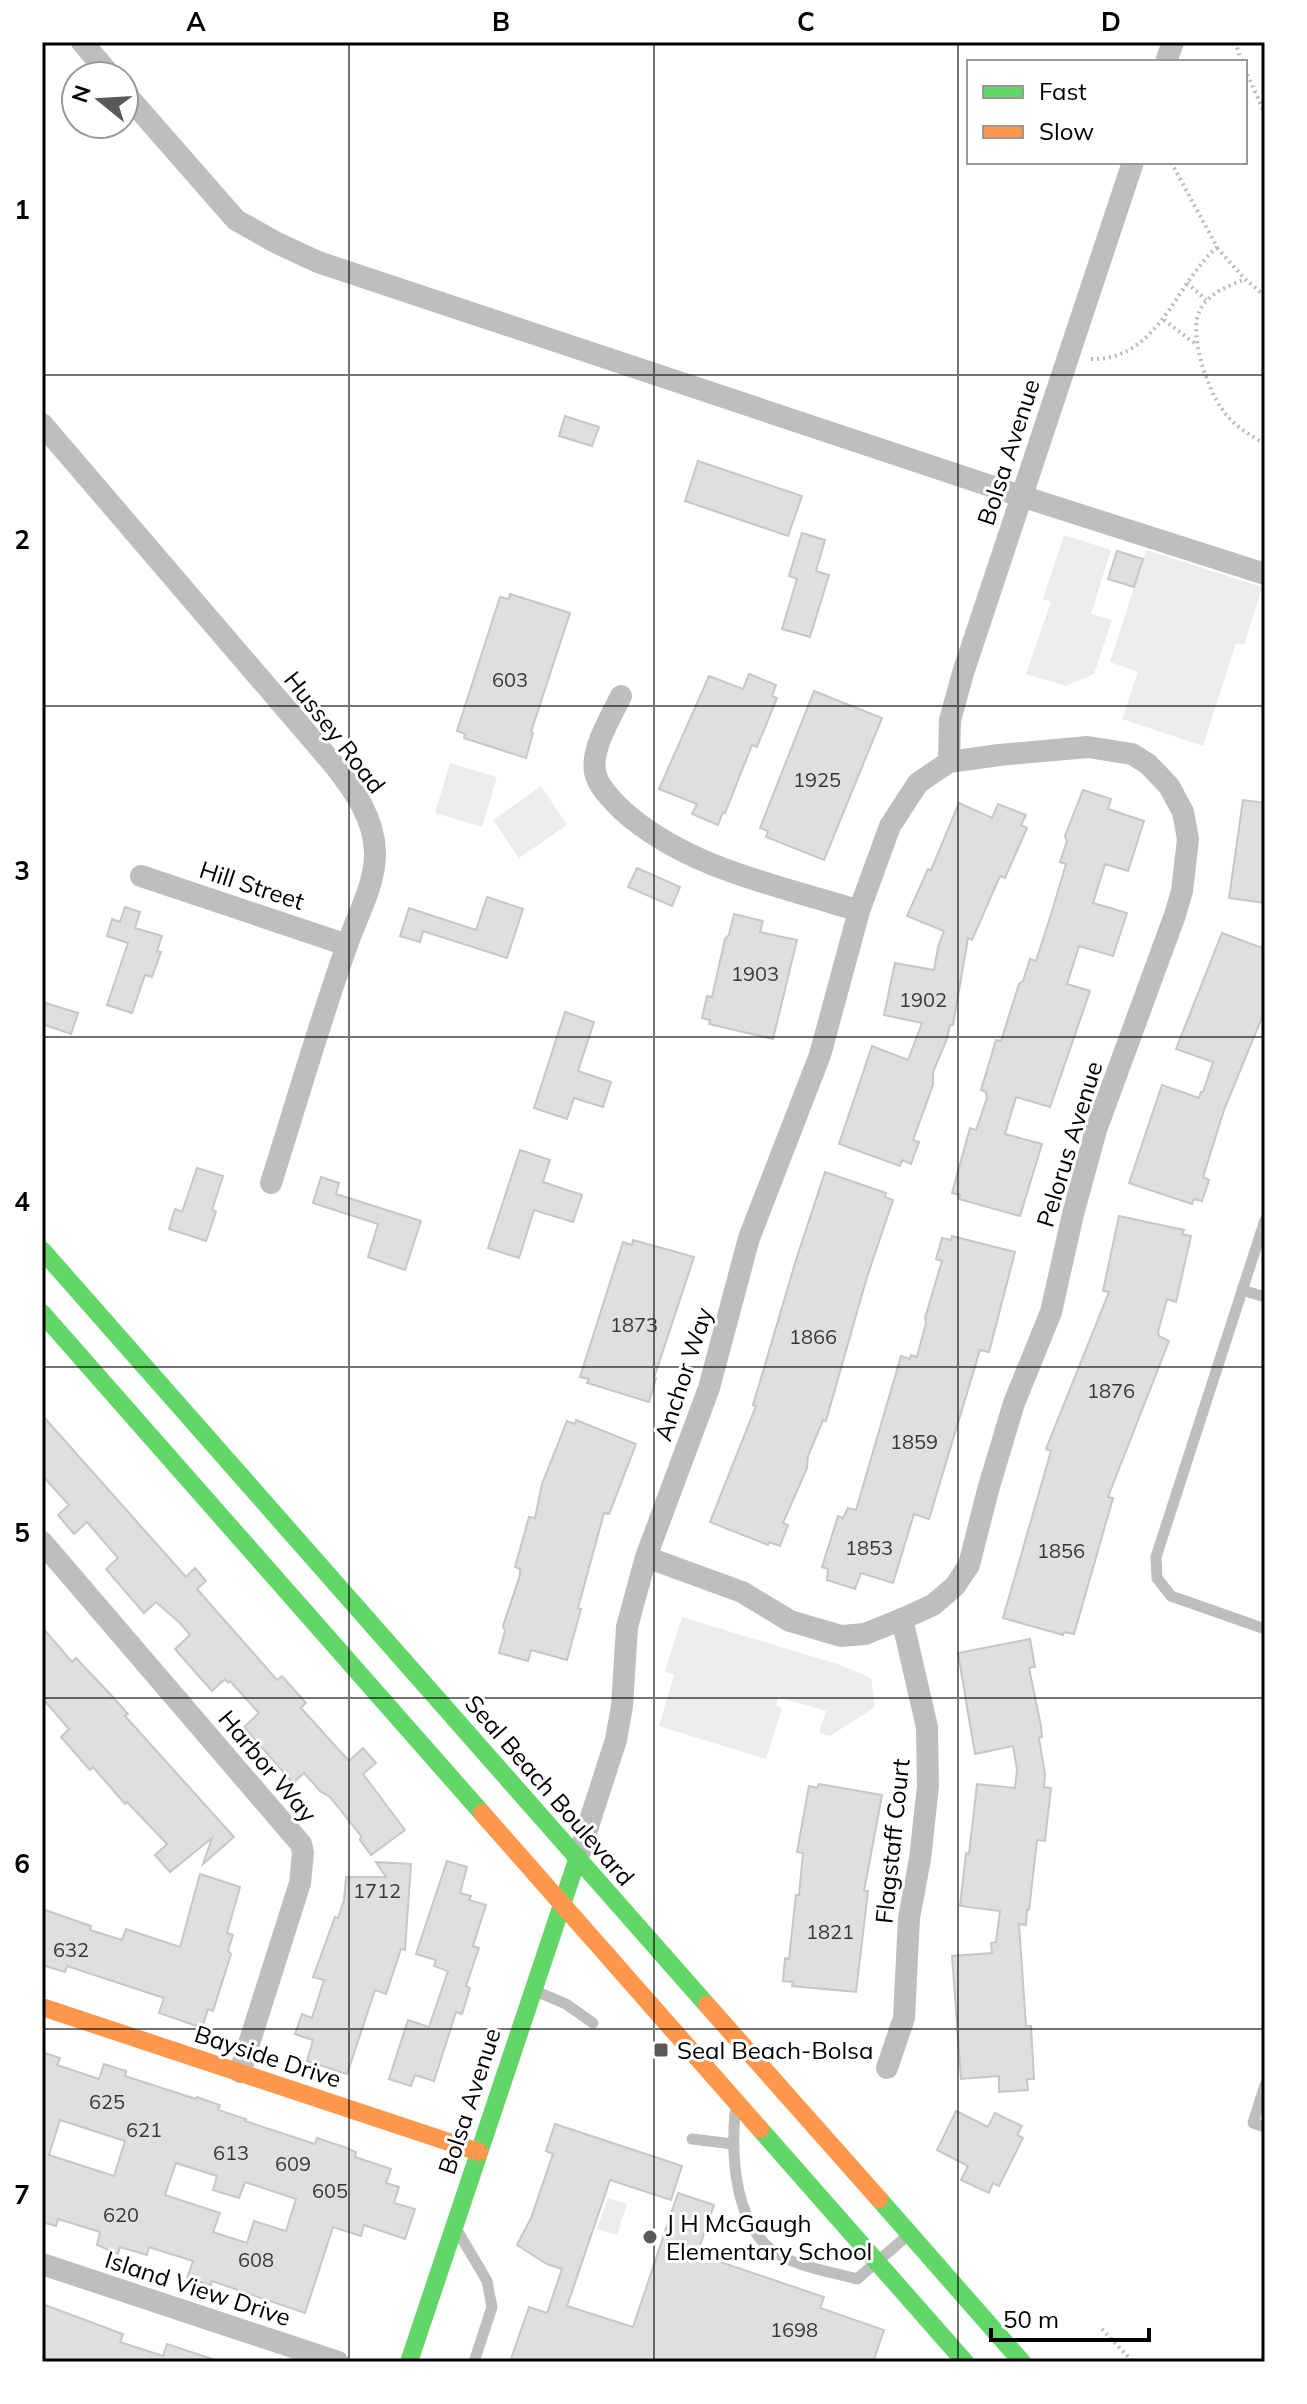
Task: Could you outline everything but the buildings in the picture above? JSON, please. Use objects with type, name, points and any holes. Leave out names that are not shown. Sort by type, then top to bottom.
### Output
[{"type":"main road","name":"Seal Beach Boulevard","points":[[42,1250],[1022,2362]]},
{"type":"main road","points":[[42,1313],[965,2362]]},
{"type":"main road","name":"Bolsa Avenue","points":[[409,2362],[578,1857]]},
{"type":"main road","name":"Bayside Drive","points":[[42,2007],[479,2152]]},
{"type":"street","points":[[82,42],[97,60]]},
{"type":"street","points":[[140,110],[236,220],[318,262],[1265,574]]},
{"type":"street","name":"Bolsa Avenue","points":[[949,762],[950,720],[1132,164]]},
{"type":"street","name":"Hussey Road","points":[[42,424],[316,744],[357,795],[372,827],[376,856],[367,893],[347,945],[271,1183]]},
{"type":"street","points":[[621,696],[597,750],[595,772],[609,799],[645,830],[694,857],[859,911]]},
{"type":"street","name":"Pelorus Avenue","points":[[646,1557],[742,1592],[790,1621],[841,1636],[865,1634],[902,1619],[933,1605],[955,1586],[969,1565],[1014,1403],[1051,1312],[1096,1130],[1175,915],[1182,891],[1188,839],[1183,812],[1169,786],[1148,764],[1132,754],[1088,747],[949,762],[918,783],[890,826],[859,911]]},
{"type":"street","name":"Hill Street","points":[[141,876],[347,945]]},
{"type":"street","name":"Anchor Way","points":[[578,1857],[616,1740],[622,1706],[627,1627],[646,1557],[709,1388],[749,1238],[820,1055],[859,911]]},
{"type":"street","name":"Harbor Way","points":[[42,1542],[301,1844],[300,1883],[240,2072]]},
{"type":"street","name":"Flagstaff Court","points":[[887,2068],[904,2018],[909,1918],[920,1859],[928,1786],[927,1727],[902,1619]]},
{"type":"street","name":"Island View Drive","points":[[42,2264],[338,2362]]},
{"type":"lane","points":[[1265,1220],[1156,1557],[1157,1578],[1171,1596],[1265,1629]]},
{"type":"lane","points":[[1242,1290],[1265,1297]]},
{"type":"lane","points":[[532,1990],[566,2004],[593,2023]]},
{"type":"lane","points":[[1265,2085],[1253,2123],[1265,2127]]},
{"type":"lane","points":[[736,2101],[732,2158],[749,2224],[763,2244],[799,2264],[857,2279],[909,2234]]},
{"type":"lane","points":[[692,2139],[733,2144]]},
{"type":"lane","points":[[455,2226],[487,2281],[492,2307],[474,2362]]},
{"type":"path","points":[[1247,74],[1265,114]]},
{"type":"path","points":[[1172,164],[1217,247],[1265,296]]},
{"type":"path","points":[[1084,359],[1103,359],[1130,349],[1164,320],[1203,259],[1217,247]]},
{"type":"path","points":[[1245,279],[1206,300],[1199,311],[1197,345],[1211,388],[1223,411],[1245,432],[1265,444]]},
{"type":"path","points":[[1187,283],[1206,300]]},
{"type":"path","points":[[1164,320],[1197,345]]},
{"type":"path","points":[[1102,2329],[1133,2362]]},
{"type":"shaded area","points":[[1064,535],[1111,550],[1091,614],[1112,620],[1094,674],[1066,686],[1026,674],[1051,602],[1043,599]]},
{"type":"shaded area","points":[[1146,550],[1262,587],[1244,645],[1236,643],[1203,746],[1122,719],[1138,672],[1110,662]]},
{"type":"shaded area","points":[[450,763],[497,777],[482,827],[435,813]]},
{"type":"shaded area","points":[[541,786],[567,825],[519,858],[493,820]]},
{"type":"shaded area","points":[[682,1617],[840,1665],[871,1678],[875,1707],[830,1736],[819,1733],[826,1711],[778,1697],[776,1706],[782,1708],[766,1759],[659,1726],[674,1675],[665,1671]]},
{"type":"shaded area","points":[[608,2198],[627,2204],[617,2235],[597,2229]]},
{"type":"traffic: fast","points":[[42,1250],[707,2005]]},
{"type":"traffic: fast","points":[[42,1313],[482,1813]]},
{"type":"traffic: fast","points":[[409,2362],[578,1857]]},
{"type":"traffic: fast","points":[[760,2129],[965,2362]]},
{"type":"traffic: fast","points":[[879,2199],[1022,2362]]},
{"type":"traffic: slow","points":[[482,1813],[760,2129]]},
{"type":"traffic: slow","points":[[707,2005],[879,2199]]},
{"type":"traffic: slow","points":[[42,2007],[479,2152]]},
{"type":"place","name":"Seal Beach-Bolsa","points":[[661,2050]]},
{"type":"place","name":"J H McGaugh Elementary School","points":[[650,2237]]}]
